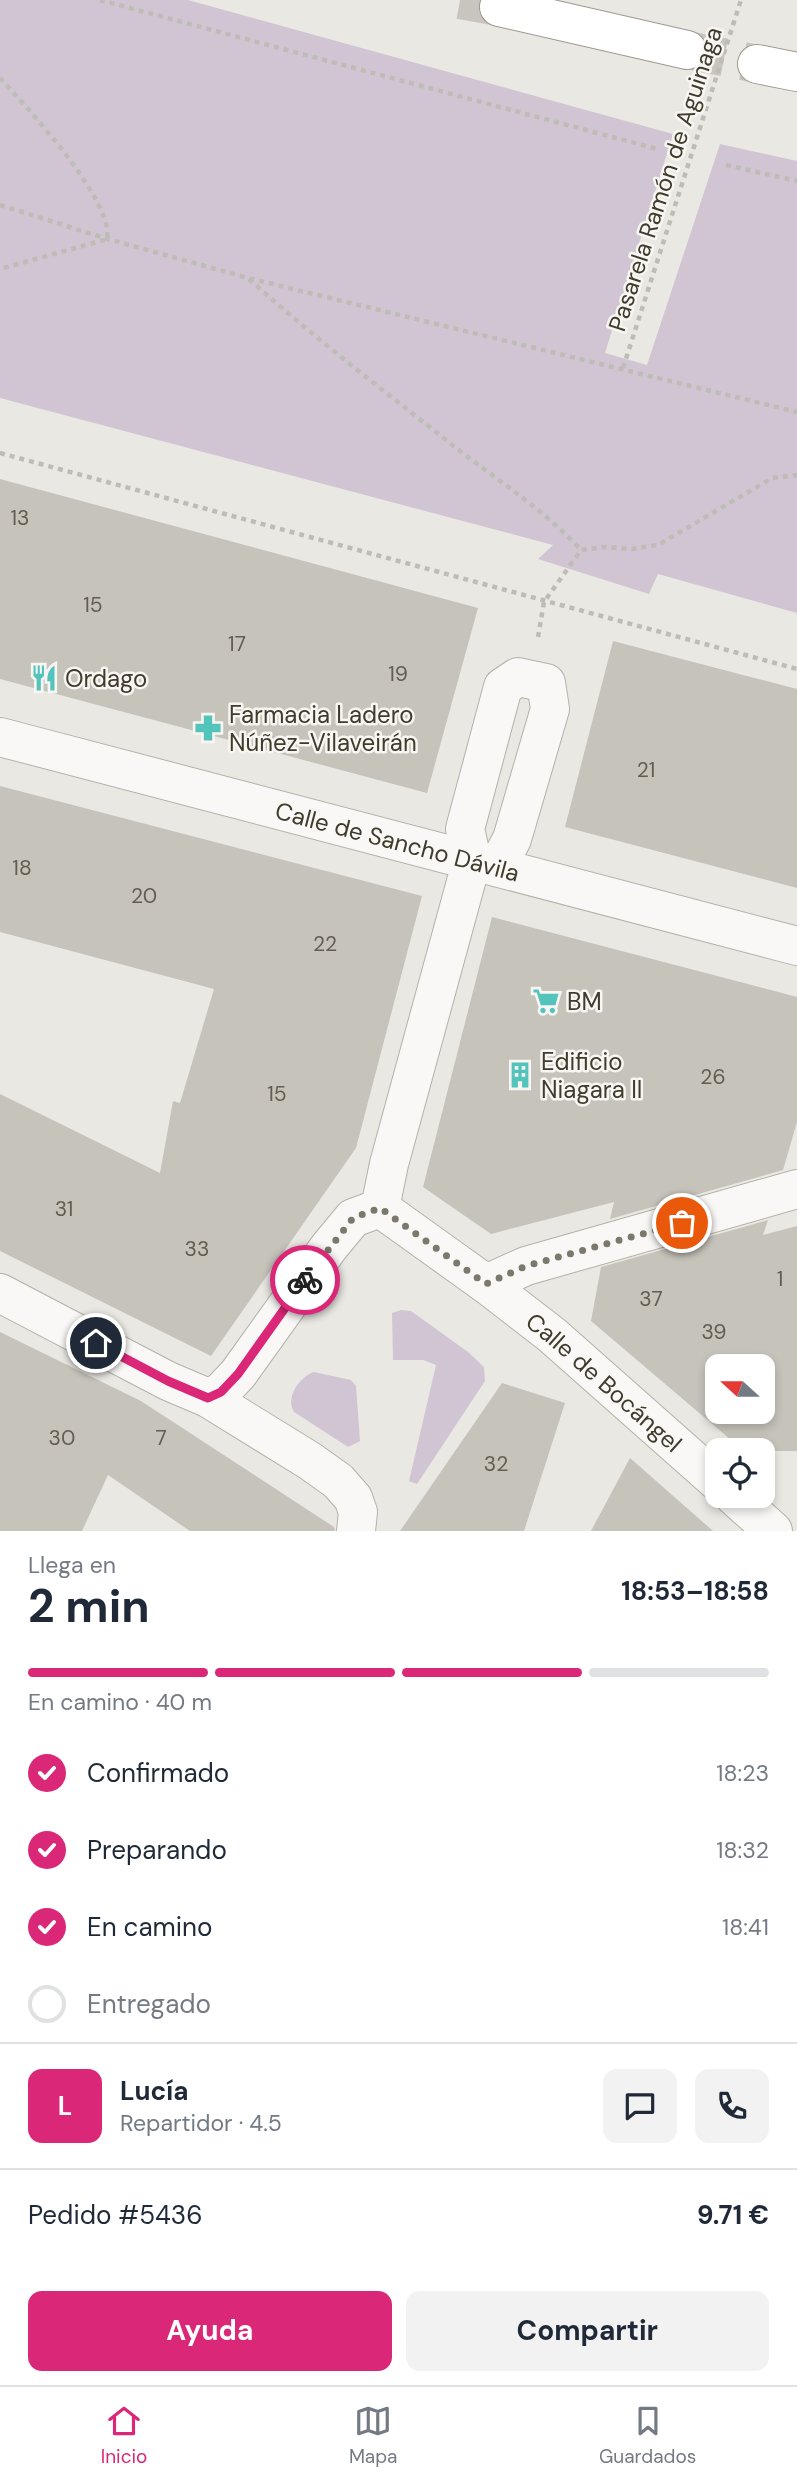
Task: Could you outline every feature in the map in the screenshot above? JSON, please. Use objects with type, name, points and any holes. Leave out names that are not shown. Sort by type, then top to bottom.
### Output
[{"type":"highway","points":[[499,7],[687,50]]},
{"type":"highway","points":[[757,64],[797,72]]},
{"type":"street","points":[[208,1398],[221,1392],[238,1374],[329,1247],[353,1218],[380,1208],[389,1164],[484,863],[512,839],[550,709],[546,683],[517,677],[503,687],[465,829],[484,863]]},
{"type":"street","name":"Calle de Sancho Dávila","points":[[0,737],[797,946]]},
{"type":"street","points":[[486,1284],[526,1266],[797,1189]]},
{"type":"street","name":"Calle de Bocángel","points":[[380,1208],[552,1335],[705,1470]]},
{"type":"street","points":[[0,1293],[168,1381],[208,1398],[310,1461],[338,1481],[353,1497],[358,1511],[356,1531]]},
{"type":"street","points":[[747,1508],[773,1531]]},
{"type":"path","points":[[100,0],[657,149]]},
{"type":"path","name":"Pasarela Ramón de Aguinaga","points":[[622,368],[741,0]]},
{"type":"path","points":[[0,78],[63,153],[94,197],[106,220],[108,239]]},
{"type":"path","points":[[726,165],[797,181]]},
{"type":"path","points":[[0,205],[108,239],[248,278],[797,412]]},
{"type":"path","points":[[0,269],[108,239]]},
{"type":"path","points":[[248,278],[370,380],[533,506],[581,550]]},
{"type":"path","points":[[0,453],[797,669]]},
{"type":"path","points":[[529,680],[544,602],[581,550],[605,547],[632,549],[658,545],[772,478],[797,475]]},
{"type":"shaded area","points":[[0,0],[188,0],[673,134],[605,353],[647,365],[720,144],[797,161],[797,613],[658,574],[649,594],[538,559],[553,545],[0,398]]},
{"type":"shaded area","points":[[411,1311],[468,1352],[484,1367],[485,1381],[417,1484],[409,1481],[436,1365],[423,1360],[393,1360],[392,1313]]},
{"type":"shaded area","points":[[314,1372],[351,1380],[356,1386],[360,1441],[348,1447],[294,1412],[291,1401],[295,1389],[303,1378]]},
{"type":"building","points":[[0,479],[478,608],[427,793],[0,679]]},
{"type":"building","points":[[613,641],[797,689],[797,888],[565,827]]},
{"type":"building","points":[[0,786],[422,896],[356,1148],[211,1356],[0,1251],[0,1094],[160,1173],[173,1101],[180,1103],[214,989],[0,932]]},
{"type":"building","points":[[492,917],[797,997],[797,1122],[783,1170],[610,1219],[614,1202],[491,1234],[423,1187]]},
{"type":"building","points":[[768,1220],[763,1235],[797,1226],[797,1451],[775,1451],[775,1438],[729,1438],[712,1424],[775,1424],[775,1354],[705,1354],[705,1418],[591,1321],[601,1267]]},
{"type":"building","points":[[0,1332],[141,1401],[334,1527],[335,1531],[190,1531],[108,1475],[82,1531],[0,1531]]},
{"type":"building","points":[[502,1383],[565,1403],[524,1531],[400,1531]]},
{"type":"building","points":[[630,1458],[713,1531],[591,1531]]},
{"type":"tunnel","points":[[460,0],[499,7]]},
{"type":"tunnel","points":[[687,50],[757,64]]},
{"type":"way so far","points":[[305,1280],[353,1218],[380,1208],[486,1284],[526,1266],[682,1223]]},
{"type":"place","name":"Ordago","points":[[44,678]]},
{"type":"place","name":"Farmacia Ladero Núñez-Vilaveirán","points":[[208,728]]},
{"type":"place","name":"BM","points":[[546,1001]]},
{"type":"place","name":"Edificio Niagara II","points":[[520,1075]]},
{"type":"route","points":[[96,1343],[168,1381],[208,1398],[221,1392],[238,1374],[305,1280]]}]
